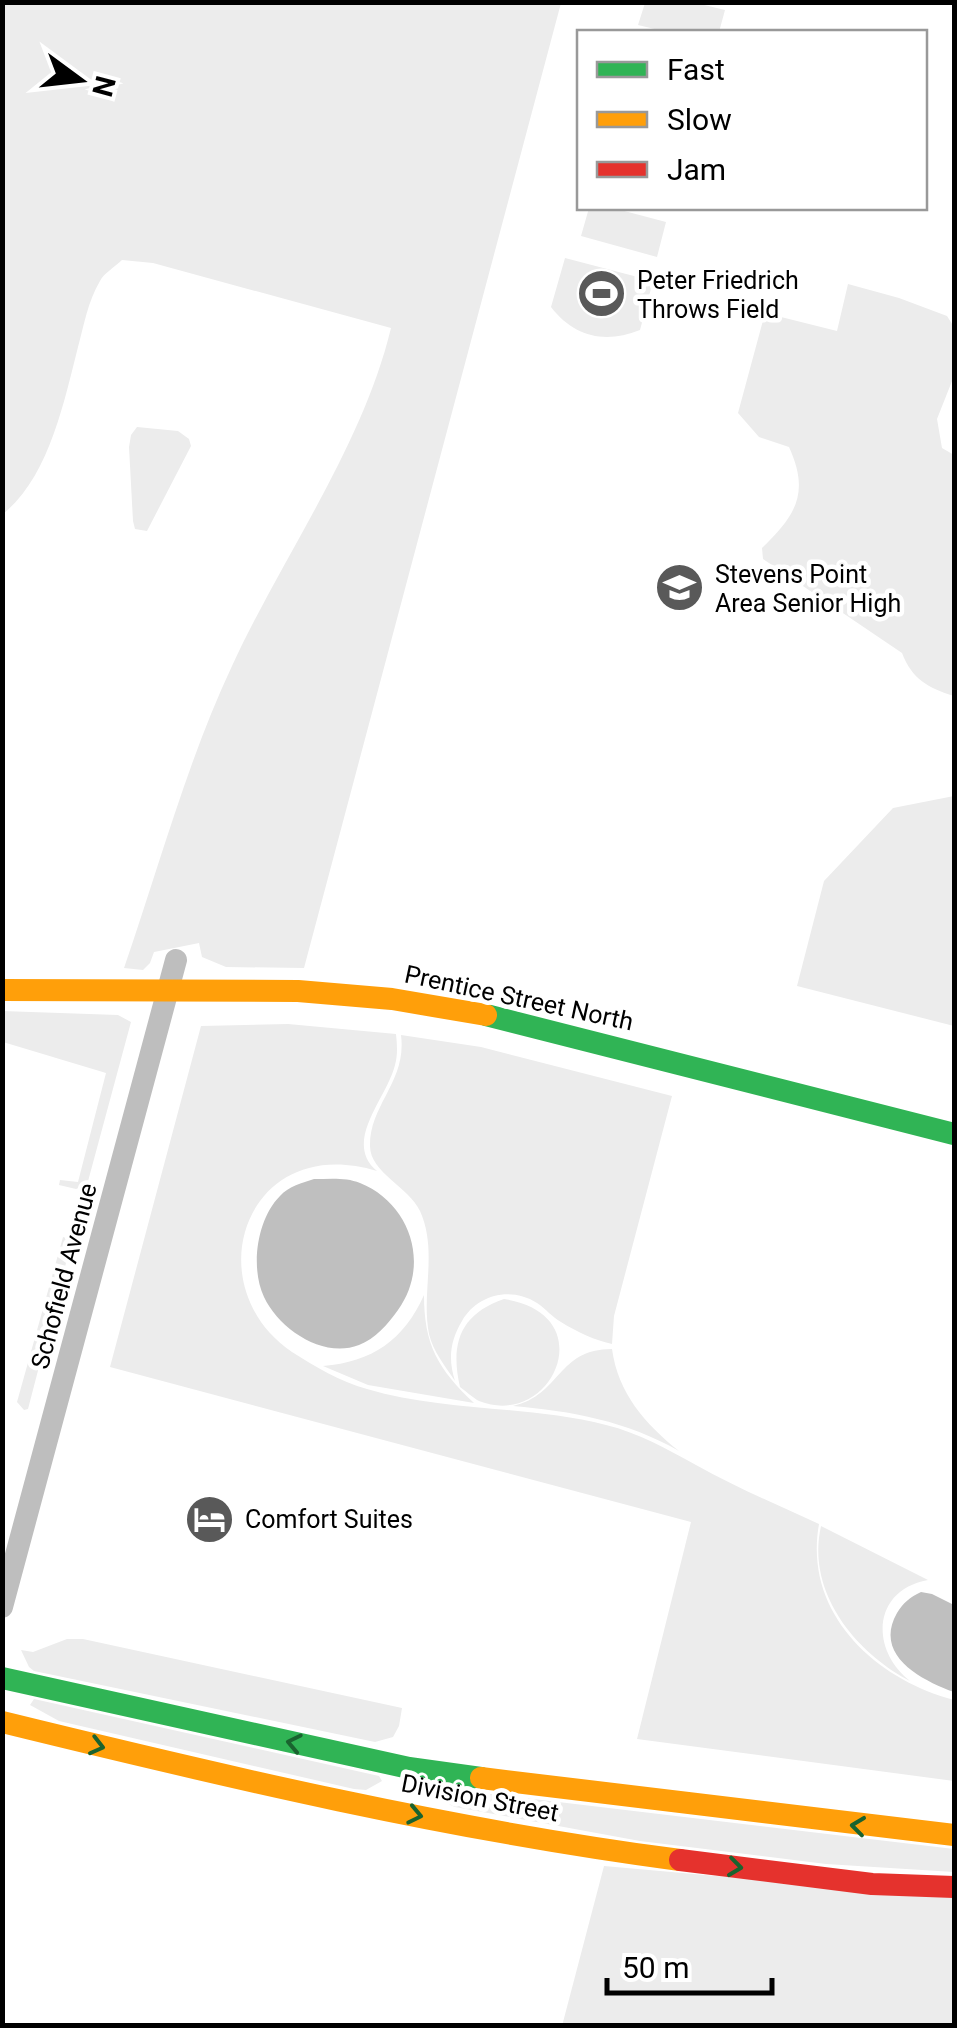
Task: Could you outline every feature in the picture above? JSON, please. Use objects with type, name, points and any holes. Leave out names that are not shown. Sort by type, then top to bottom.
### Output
[{"type":"main road","name":"Prentice Street North","points":[[2,990],[298,990],[392,999],[508,1019],[954,1134]]},
{"type":"main road","name":"Division Street","points":[[2,1678],[408,1768],[602,1795],[954,1835]]},
{"type":"main road","name":"Division Street","points":[[2,1722],[474,1828],[667,1858],[886,1884],[954,1887]]},
{"type":"street","name":"Schofield Avenue","points":[[2,1606],[176,960]]},
{"type":"shaded area","points":[[3,2],[561,3],[304,968],[226,967],[202,957],[199,943],[154,952],[143,970],[124,968],[216,702],[361,416],[391,328],[153,263],[122,260],[102,278],[92,297],[60,414],[43,459],[19,498],[3,514]]},
{"type":"shaded area","points":[[645,3],[696,3],[725,10],[720,30],[659,30],[638,25]]},
{"type":"shaded area","points":[[588,210],[621,210],[666,222],[657,257],[581,236]]},
{"type":"shaded area","name":"Peter Friedrich Throws Field","points":[[565,258],[653,281],[640,330],[603,337],[580,331],[560,317],[551,307]]},
{"type":"shaded area","points":[[848,284],[947,316],[954,327],[954,376],[937,419],[942,448],[954,455],[954,696],[922,681],[902,653],[763,559],[762,548],[784,525],[799,490],[789,447],[759,437],[738,413],[765,313],[837,331]]},
{"type":"shaded area","points":[[137,427],[178,431],[189,439],[191,446],[147,531],[135,529],[133,521],[129,447]]},
{"type":"shaded area","points":[[954,796],[954,1026],[797,986],[824,881],[893,808]]},
{"type":"shaded area","points":[[2,1011],[118,1015],[131,1022],[87,1185],[76,1189],[59,1185],[60,1180],[78,1182],[106,1073],[3,1042]]},
{"type":"shaded area","points":[[288,1024],[396,1034],[397,1057],[365,1133],[367,1159],[377,1171],[332,1165],[295,1173],[267,1193],[249,1221],[241,1255],[246,1290],[262,1323],[292,1352],[357,1386],[426,1402],[547,1414],[618,1428],[819,1524],[817,1556],[822,1586],[851,1638],[897,1676],[954,1700],[954,1781],[637,1739],[691,1522],[110,1367],[201,1026]]},
{"type":"shaded area","points":[[401,1035],[481,1047],[672,1096],[614,1316],[612,1344],[573,1329],[527,1298],[505,1294],[485,1299],[468,1312],[451,1350],[455,1381],[447,1370],[429,1334],[428,1241],[420,1211],[371,1155],[376,1117],[399,1066]]},
{"type":"shaded area","points":[[314,1179],[349,1180],[377,1192],[403,1220],[410,1237],[414,1255],[408,1292],[385,1326],[359,1345],[331,1348],[304,1338],[280,1320],[260,1285],[258,1244],[266,1217],[284,1193]]},
{"type":"shaded area","points":[[63,1237],[72,1240],[28,1409],[24,1410],[17,1402]]},
{"type":"shaded area","points":[[424,1295],[427,1328],[436,1355],[451,1379],[474,1403],[368,1385],[323,1366],[357,1360],[384,1346],[407,1325]]},
{"type":"shaded area","points":[[504,1299],[535,1309],[553,1325],[559,1346],[556,1366],[545,1385],[528,1399],[505,1406],[479,1401],[460,1387],[456,1357],[468,1322],[489,1305]]},
{"type":"shaded area","points":[[612,1349],[620,1380],[635,1406],[679,1451],[598,1419],[513,1406],[541,1392],[580,1356]]},
{"type":"shaded area","points":[[821,1526],[928,1580],[896,1596],[883,1623],[888,1654],[910,1681],[871,1654],[839,1617],[821,1574]]},
{"type":"shaded area","points":[[921,1592],[954,1605],[954,1692],[915,1673],[904,1664],[891,1641],[897,1613]]},
{"type":"shaded area","points":[[67,1639],[83,1639],[402,1708],[399,1726],[393,1737],[375,1742],[34,1671],[21,1650],[33,1652]]},
{"type":"shaded area","points":[[34,1699],[379,1776],[382,1781],[366,1790],[354,1789],[59,1721],[30,1705]]},
{"type":"shaded area","points":[[423,1786],[954,1849],[954,1872],[826,1864],[640,1841],[455,1807]]},
{"type":"shaded area","points":[[604,1866],[895,1892],[954,1892],[954,2025],[562,2026]]},
{"type":"traffic: fast","points":[[486,1015],[954,1134]]},
{"type":"traffic: fast","points":[[2,1678],[409,1768],[481,1778]]},
{"type":"traffic: slow","points":[[2,990],[298,991],[392,999],[486,1015]]},
{"type":"traffic: slow","points":[[2,1722],[424,1818],[680,1860]]},
{"type":"traffic: slow","points":[[481,1778],[954,1835]]},
{"type":"traffic: jam","points":[[680,1860],[872,1884],[954,1887]]},
{"type":"place","name":"Peter Friedrich Throws Field","points":[[602,294]]},
{"type":"place","name":"Stevens Point Area Senior High","points":[[680,588]]},
{"type":"place","name":"Comfort Suites","points":[[210,1519]]}]
